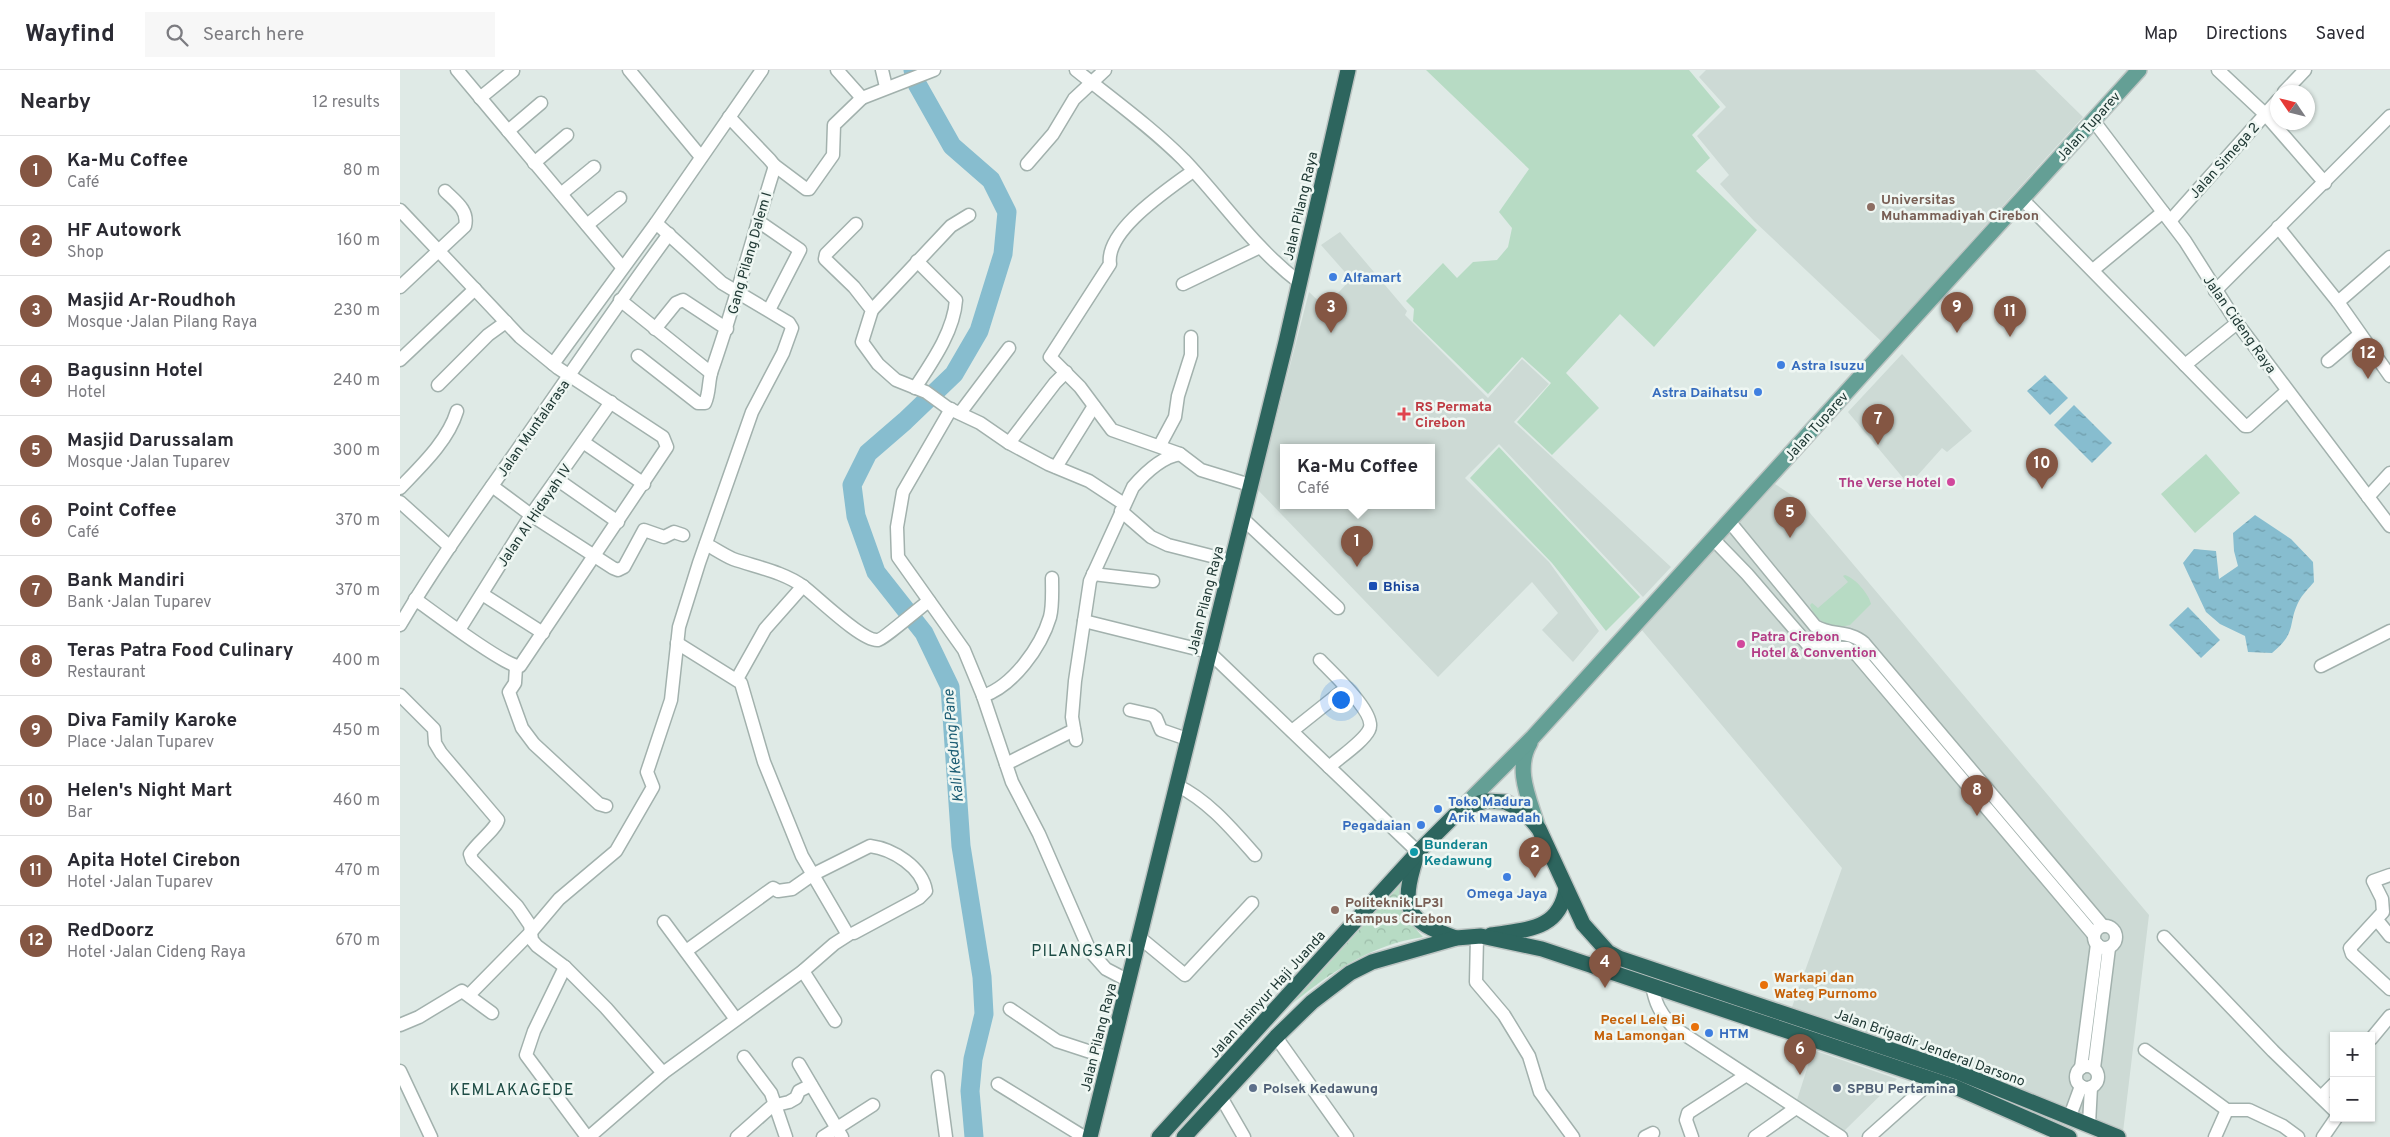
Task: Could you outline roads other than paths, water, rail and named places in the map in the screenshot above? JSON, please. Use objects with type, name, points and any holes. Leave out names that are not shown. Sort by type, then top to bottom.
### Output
[{"type":"highway","name":"Jalan Pilang Raya","points":[[1090,1137],[1250,485],[1348,70]]},
{"type":"highway","points":[[1462,808],[1486,801],[1504,802],[1524,811],[1539,830]]},
{"type":"highway","name":"Jalan Insinyur Haji Juanda","points":[[1159,1137],[1418,852],[1462,808]]},
{"type":"highway","name":"Jalan Brigadir Jenderal Darsono","points":[[1539,830],[1583,924],[1608,952],[1619,958],[1960,1073],[2118,1137]]},
{"type":"highway","points":[[1418,852],[1407,892],[1412,913],[1421,924],[1456,938]]},
{"type":"highway","points":[[1184,1137],[1276,1037],[1312,1002],[1350,973],[1372,962],[1456,938],[1536,927],[1546,923],[1557,914],[1564,904],[1566,889]]},
{"type":"highway","points":[[1479,936],[1542,949],[1955,1087],[2069,1137]]},
{"type":"highway","points":[[1742,1017],[1747,1001]]},
{"type":"highway","points":[[1837,1049],[1842,1033]]},
{"type":"highway","points":[[1955,1087],[1960,1073]]},
{"type":"main road","name":"Jalan Tuparev","points":[[1462,808],[1533,737],[2139,70]]},
{"type":"main road","points":[[1533,737],[1524,753],[1522,774],[1539,830]]},
{"type":"street","points":[[456,70],[622,267]]},
{"type":"street","points":[[629,70],[701,157]]},
{"type":"street","points":[[562,370],[622,267],[663,229],[701,157],[735,123],[762,70]]},
{"type":"street","points":[[837,70],[862,98]]},
{"type":"street","points":[[882,70],[891,86]]},
{"type":"street","points":[[1076,70],[1151,130],[1193,171],[1276,264],[1299,282]]},
{"type":"street","points":[[1027,164],[1053,134],[1074,100],[1105,70]]},
{"type":"street","points":[[2218,70],[2265,114],[2325,183]]},
{"type":"street","points":[[2291,85],[2305,70]]},
{"type":"street","points":[[480,98],[513,71]]},
{"type":"street","points":[[735,123],[774,165],[806,189],[809,188],[833,155],[834,125],[862,98],[931,71]]},
{"type":"street","points":[[508,131],[541,104]]},
{"type":"street","name":"Jalan Simega 2","points":[[2093,270],[2167,216],[2270,109]]},
{"type":"street","points":[[2215,291],[2390,116]]},
{"type":"street","name":"Jalan Cideng Raya","points":[[2093,120],[2167,216],[2237,323],[2390,525]]},
{"type":"street","points":[[534,163],[568,135]]},
{"type":"street","name":"Gang Pilang Dalem I","points":[[638,356],[698,404],[704,403],[709,395],[711,373],[727,329],[774,165]]},
{"type":"street","points":[[561,194],[594,166]]},
{"type":"street","points":[[1193,171],[1145,206],[1112,248],[1109,257],[1110,264],[1069,330],[1050,355],[1051,360],[1066,372],[1112,430],[1160,445],[1180,454],[1201,470],[1250,485]]},
{"type":"street","points":[[400,287],[462,229],[467,220],[465,211],[445,190]]},
{"type":"street","points":[[587,226],[620,198]]},
{"type":"street","points":[[2022,199],[2246,426],[2287,391]]},
{"type":"street","points":[[968,215],[951,226],[872,310],[862,342],[878,364],[896,380],[920,390],[980,423],[1009,442],[1089,482],[1122,508],[1151,537],[1168,546],[1231,561]]},
{"type":"street","points":[[402,216],[520,337],[562,370],[663,437],[667,447],[543,633],[518,666],[515,683],[509,692],[522,728],[548,758],[599,804],[606,806]]},
{"type":"street","points":[[758,221],[800,250],[769,310]]},
{"type":"street","points":[[856,224],[826,254],[825,259],[854,287],[872,310]]},
{"type":"street","points":[[2278,227],[2338,302],[2390,376]]},
{"type":"street","points":[[469,994],[532,931],[559,899],[621,846],[633,819],[653,787],[647,772],[670,700],[682,618],[752,412],[783,353],[792,328],[789,323],[722,282],[663,229]]},
{"type":"street","name":"Jalan Muntalarasa","points":[[400,625],[445,544],[492,486],[562,370],[620,300],[663,229]]},
{"type":"street","points":[[1183,284],[1260,246]]},
{"type":"street","points":[[2338,302],[2390,257]]},
{"type":"street","points":[[917,261],[956,300],[950,326],[920,390]]},
{"type":"street","points":[[400,360],[475,289]]},
{"type":"street","points":[[620,300],[711,373]]},
{"type":"street","points":[[655,329],[676,303],[683,300],[727,329]]},
{"type":"street","points":[[438,385],[488,335],[506,322]]},
{"type":"street","points":[[2186,365],[2237,323]]},
{"type":"street","points":[[2328,361],[2360,334]]},
{"type":"street","points":[[1160,445],[1175,417],[1178,396],[1191,355],[1191,337]]},
{"type":"street","points":[[1009,348],[950,408],[903,492],[897,527],[898,557],[964,650],[983,696],[1012,782],[1039,834],[1090,951],[1106,969],[1129,981]]},
{"type":"street","points":[[1009,442],[1066,372]]},
{"type":"street","name":"Jalan Al Hidayah IV","points":[[459,630],[531,515],[558,480],[611,402]]},
{"type":"street","points":[[1056,467],[1094,406]]},
{"type":"street","points":[[400,488],[450,429],[457,411]]},
{"type":"street","points":[[583,442],[644,484]]},
{"type":"street","points":[[1006,764],[1075,735],[1072,717],[1075,681],[1085,602],[1093,574],[1133,487],[1144,475],[1168,457],[1180,454]]},
{"type":"street","points":[[2368,497],[2390,473]]},
{"type":"street","points":[[558,480],[618,522]]},
{"type":"street","points":[[492,486],[531,515],[594,557],[618,570],[624,567],[644,530],[664,537],[675,534]]},
{"type":"street","points":[[400,502],[445,544]]},
{"type":"street","points":[[1242,518],[1338,608]]},
{"type":"street","points":[[1729,521],[1815,626],[1825,630],[1857,636],[2103,926]]},
{"type":"street","points":[[1713,539],[1730,555],[1810,647],[1847,648],[1853,650],[2100,943],[2081,1068],[2076,1075],[2086,1087],[2089,1124]]},
{"type":"street","points":[[706,544],[728,557],[762,568],[803,586],[836,615],[871,639],[879,640],[915,610],[929,601]]},
{"type":"street","points":[[1093,574],[1153,581]]},
{"type":"street","points":[[983,696],[992,693],[1018,671],[1040,640],[1050,617],[1052,578]]},
{"type":"street","points":[[737,679],[765,629],[803,586]]},
{"type":"street","points":[[482,594],[543,633]]},
{"type":"street","points":[[415,599],[459,630],[518,666]]},
{"type":"street","points":[[1084,621],[1209,652],[1418,852]]},
{"type":"street","points":[[2320,666],[2390,631]]},
{"type":"street","points":[[565,967],[534,1031],[526,1055],[588,1137],[663,1073],[735,1018],[803,971],[834,944],[848,935],[802,856],[764,762],[745,690],[737,679],[677,643]]},
{"type":"street","points":[[1320,660],[1370,717],[1371,727],[1366,735],[1329,767]]},
{"type":"street","points":[[1292,731],[1346,688]]},
{"type":"street","points":[[400,695],[434,729],[435,743],[441,753],[498,820],[495,829],[481,839],[470,857],[517,906],[532,931],[532,940],[537,946],[565,967],[606,1008],[663,1073]]},
{"type":"street","points":[[1130,710],[1152,715],[1161,730],[1187,739]]},
{"type":"street","points":[[1915,723],[1925,714]]},
{"type":"street","points":[[1926,736],[1936,728]]},
{"type":"street","points":[[1176,785],[1192,794],[1225,821],[1255,855]]},
{"type":"street","points":[[686,950],[773,888],[778,892],[792,889],[812,875],[870,846],[879,847],[907,862],[924,880],[926,891],[919,898],[854,933]]},
{"type":"street","points":[[2390,875],[2373,881],[2384,907],[2377,920],[2350,948],[2352,954],[2390,989]]},
{"type":"street","points":[[1138,937],[1185,975],[1252,903]]},
{"type":"street","points":[[2377,920],[2390,936]]},
{"type":"street","points":[[664,922],[735,1018]]},
{"type":"street","points":[[2070,1116],[2086,1087],[2098,1079],[2094,1068],[2100,943],[2096,931],[2103,926],[2111,927],[2116,934],[2115,942],[2100,943]]},
{"type":"street","points":[[1479,936],[1476,982],[1504,1015],[1529,1056],[1540,1092],[1574,1137]]},
{"type":"street","points":[[2164,937],[2330,1106]]},
{"type":"street","points":[[803,971],[835,1021]]},
{"type":"street","points":[[1652,985],[1655,1002],[1661,1014],[1673,1027],[1745,1076],[1841,1137]]},
{"type":"street","points":[[400,1025],[419,1016],[462,990],[492,1013]]},
{"type":"street","points":[[1010,1009],[1057,1040],[1109,1058]]},
{"type":"street","points":[[2375,1034],[2390,1016]]},
{"type":"street","points":[[1276,1037],[1347,1137]]},
{"type":"street","points":[[2145,1050],[2227,1110],[2249,1110],[2283,1126],[2298,1137]]},
{"type":"street","points":[[744,1057],[765,1083],[776,1104],[786,1137]]},
{"type":"street","points":[[799,1064],[839,1133]]},
{"type":"street","points":[[2081,1068],[2090,1066],[2094,1068]]},
{"type":"street","points":[[400,1071],[431,1137]]},
{"type":"street","points":[[1692,1137],[1686,1120],[1688,1112],[1745,1076]]},
{"type":"street","points":[[938,1077],[946,1137]]},
{"type":"street","points":[[1872,1136],[1933,1080]]},
{"type":"street","points":[[998,1084],[1084,1137]]},
{"type":"street","points":[[737,1137],[776,1104],[789,1102],[796,1098],[799,1091],[811,1085]]},
{"type":"street","points":[[2320,1097],[2330,1088]]},
{"type":"street","points":[[1221,1096],[1244,1137]]},
{"type":"street","points":[[823,1137],[839,1133],[874,1105]]},
{"type":"street","points":[[1754,1137],[1796,1108]]},
{"type":"street","points":[[2215,1137],[2227,1110]]},
{"type":"street","points":[[2323,1137],[2333,1122]]},
{"type":"water","points":[[2045,375],[2068,398],[2050,415],[2027,391]]},
{"type":"water","points":[[2074,405],[2112,443],[2092,463],[2054,425]]},
{"type":"water","points":[[2255,515],[2291,539],[2313,562],[2314,582],[2295,609],[2291,628],[2286,639],[2272,653],[2248,652],[2245,636],[2220,624],[2206,612],[2183,563],[2194,549],[2216,551],[2219,579],[2238,566],[2234,551],[2233,533]]},
{"type":"water","points":[[2188,607],[2220,640],[2201,658],[2169,625]]},
{"type":"waterway","name":"Kali Kedung Pane","points":[[913,70],[917,84],[952,146],[991,180],[1007,212],[1003,254],[979,331],[954,374],[868,453],[852,485],[856,516],[876,572],[924,633],[950,687],[961,846],[982,977],[984,1014],[973,1059],[970,1091],[974,1137]]},
{"type":"place","name":"Universitas Muhammadiyah Cirebon","points":[[1871,207]]},
{"type":"place","name":"Alfamart","points":[[1333,277]]},
{"type":"place","name":"Masjid Ar-Roudhoh","points":[[1331,333]]},
{"type":"place","name":"Diva Family Karoke","points":[[1957,333]]},
{"type":"place","name":"Apita Hotel Cirebon","points":[[2010,337]]},
{"type":"place","name":"Astra Isuzu","points":[[1781,365]]},
{"type":"place","name":"RedDoorz","points":[[2368,379]]},
{"type":"place","name":"Astra Daihatsu","points":[[1758,392]]},
{"type":"place","name":"RS Permata Cirebon","points":[[1404,414]]},
{"type":"place","name":"Bank Mandiri","points":[[1878,445]]},
{"type":"place","name":"The Verse Hotel","points":[[1951,482]]},
{"type":"place","name":"Helen's Night Mart","points":[[2042,489]]},
{"type":"place","name":"Masjid Darussalam","points":[[1790,538]]},
{"type":"place","name":"Ka-Mu Coffee","points":[[1357,567]]},
{"type":"place","name":"Bhisa","points":[[1373,586]]},
{"type":"place","name":"Patra Cirebon Hotel & Convention","points":[[1741,644]]},
{"type":"place","name":"Toko Madura Arik Mawadah","points":[[1438,809]]},
{"type":"place","name":"Teras Patra Food Culinary","points":[[1977,816]]},
{"type":"place","name":"Pegadaian","points":[[1421,825]]},
{"type":"place","name":"Bunderan Kedawung","points":[[1414,852]]},
{"type":"place","name":"Omega Jaya","points":[[1507,877]]},
{"type":"place","name":"HF Autowork","points":[[1535,878]]},
{"type":"place","name":"Politeknik LP3I Kampus Cirebon","points":[[1335,910]]},
{"type":"place","name":"Warkapi dan Wateg Purnomo","points":[[1764,985]]},
{"type":"place","name":"Bagusinn Hotel","points":[[1605,988]]},
{"type":"place","name":"Pecel Lele Bi Ma Lamongan","points":[[1695,1027]]},
{"type":"place","name":"HTM","points":[[1709,1033]]},
{"type":"place","name":"Point Coffee","points":[[1800,1075]]},
{"type":"place","name":"Polsek Kedawung","points":[[1253,1088]]},
{"type":"place","name":"SPBU Pertamina","points":[[1837,1088]]},
{"type":"district","name":"PILANGSARI","points":[[1082,950]]},
{"type":"district","name":"KEMLAKAGEDE","points":[[512,1089]]}]
